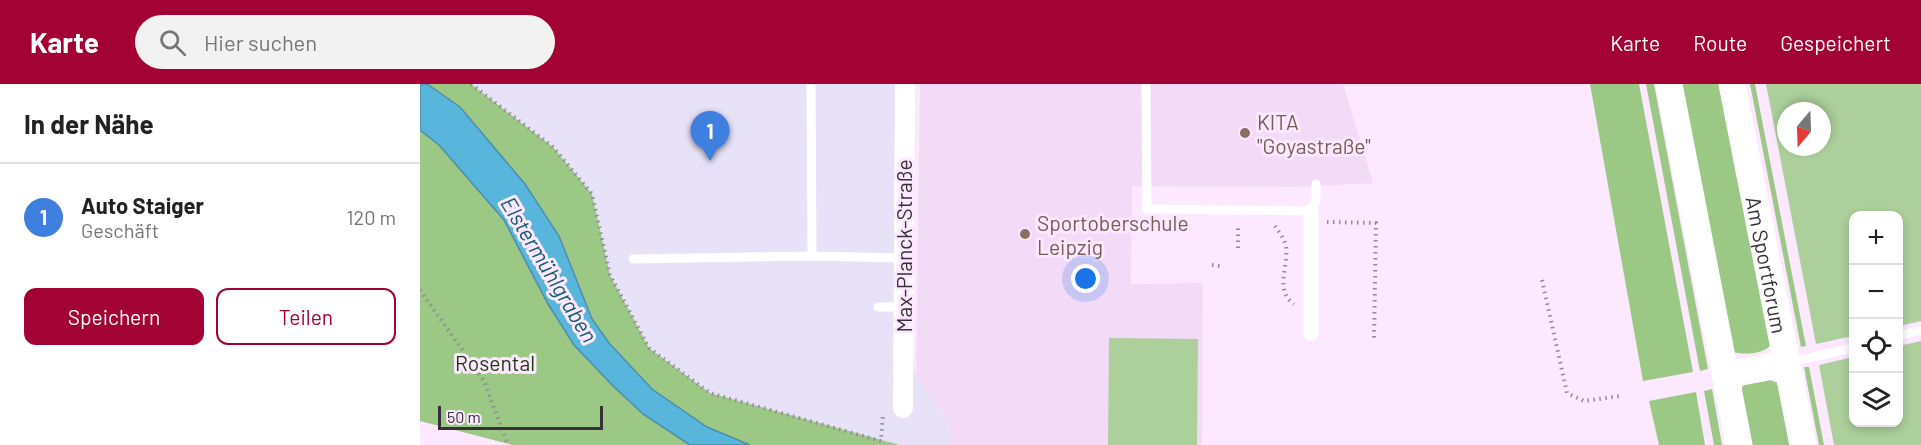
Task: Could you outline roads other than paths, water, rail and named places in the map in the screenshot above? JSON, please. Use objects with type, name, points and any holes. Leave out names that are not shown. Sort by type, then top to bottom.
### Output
[{"type":"main road","points":[[1669,84],[1739,445]]},
{"type":"main road","name":"Am Sportforum","points":[[1732,84],[1803,445]]},
{"type":"main road","points":[[1725,375],[1788,363]]},
{"type":"street","name":"Max-Planck-Straße","points":[[903,408],[904,84]]},
{"type":"street","points":[[1311,217],[1311,333]]},
{"type":"lane","points":[[811,84],[812,256]]},
{"type":"lane","points":[[1146,84],[1147,209],[1311,217],[1316,201],[1316,184]]},
{"type":"lane","points":[[633,260],[812,256],[902,258]]},
{"type":"lane","points":[[878,307],[902,307]]},
{"type":"lane","points":[[1903,335],[1921,330]]},
{"type":"lane","points":[[1788,363],[1849,349]]},
{"type":"water","name":"Elstermühlgraben","points":[[420,84],[427,84],[460,107],[525,184],[559,236],[592,319],[609,343],[652,389],[707,427],[750,445],[690,445],[643,414],[574,345],[548,304],[504,220],[439,145],[420,130]]},
{"type":"place","name":"KITA \"Goyastraße\"","points":[[1245,133]]},
{"type":"place","name":"Auto Staiger","points":[[710,161]]},
{"type":"place","name":"Sportoberschule Leipzig","points":[[1025,234]]},
{"type":"park label","name":"Rosental","points":[[495,362]]}]
